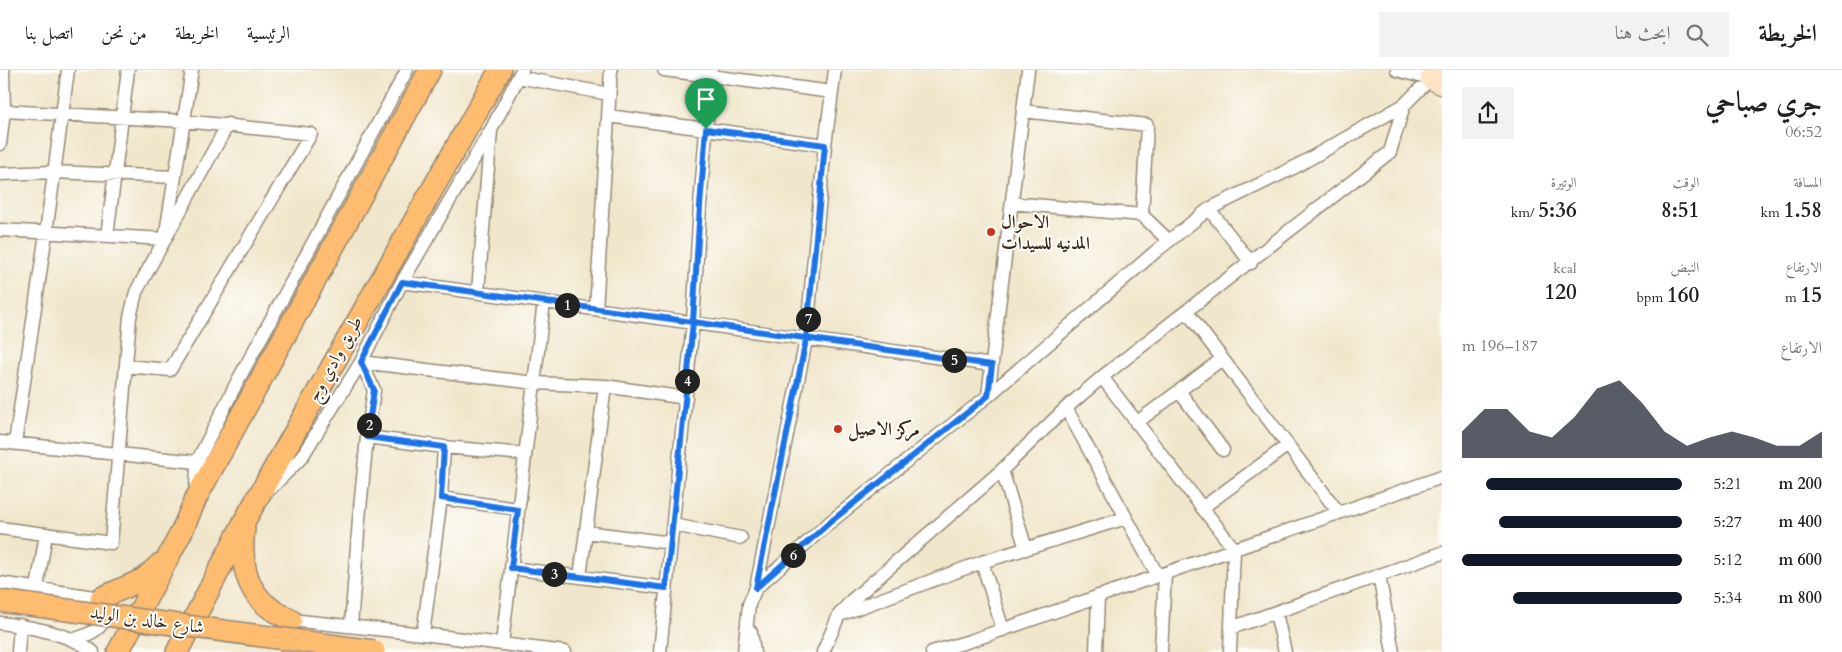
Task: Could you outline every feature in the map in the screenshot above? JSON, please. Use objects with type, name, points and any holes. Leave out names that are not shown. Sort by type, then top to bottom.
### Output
[{"type":"main road","points":[[118,652],[182,530],[196,498],[430,70]]},
{"type":"main road","points":[[403,119],[444,70]]},
{"type":"main road","points":[[456,147],[484,70]]},
{"type":"main road","name":"طريق وادي وج","points":[[177,652],[248,514],[456,147],[514,72]]},
{"type":"main road","points":[[248,514],[242,544],[248,579],[255,594],[268,608],[290,620]]},
{"type":"main road","points":[[101,598],[132,585],[154,571],[168,556],[182,530]]},
{"type":"main road","name":"شارع خالد بن الوليد","points":[[0,601],[379,651]]},
{"type":"street","points":[[0,144],[4,111],[3,70]]},
{"type":"street","points":[[15,443],[68,70]]},
{"type":"street","points":[[107,236],[128,70]]},
{"type":"street","points":[[165,239],[192,70]]},
{"type":"street","points":[[196,498],[198,462],[237,382],[407,70]]},
{"type":"street","points":[[596,309],[611,70]]},
{"type":"street","points":[[664,70],[711,73],[832,92]]},
{"type":"street","points":[[744,652],[750,604],[756,588],[806,340],[825,145],[835,70]]},
{"type":"street","points":[[988,396],[1028,70]]},
{"type":"street","points":[[1397,70],[1437,78]]},
{"type":"street","points":[[248,514],[301,458],[361,362],[402,282],[492,128],[514,72],[609,94]]},
{"type":"street","points":[[660,652],[693,322],[711,73]]},
{"type":"street","points":[[756,588],[829,523],[988,396],[1209,209],[1295,167],[1404,105],[1437,78]]},
{"type":"street","points":[[823,652],[838,615],[852,600],[1002,470],[1066,408],[1102,377],[1390,152],[1404,105]]},
{"type":"street","points":[[4,111],[228,124],[311,134],[170,370],[126,366]]},
{"type":"street","points":[[1023,111],[1147,125],[1142,215]]},
{"type":"street","points":[[608,116],[825,145]]},
{"type":"street","points":[[0,528],[111,543],[130,317],[136,292],[228,124]]},
{"type":"street","points":[[478,292],[492,128]]},
{"type":"street","points":[[0,174],[54,172],[176,177]]},
{"type":"street","points":[[1012,202],[1142,215],[1169,241]]},
{"type":"street","points":[[1209,209],[1250,263]]},
{"type":"street","points":[[0,230],[165,239]]},
{"type":"street","points":[[402,282],[992,365]]},
{"type":"street","points":[[502,643],[544,302]]},
{"type":"street","points":[[1187,312],[1339,513]]},
{"type":"street","points":[[1136,423],[1222,359]]},
{"type":"street","points":[[361,362],[535,383],[606,386],[686,398]]},
{"type":"street","points":[[351,626],[358,519],[374,390],[361,362]]},
{"type":"street","points":[[1102,377],[1234,549],[1230,652]]},
{"type":"street","points":[[580,577],[606,386]]},
{"type":"street","points":[[1179,391],[1223,450]]},
{"type":"street","points":[[1066,408],[1126,518],[1162,574],[1161,652]]},
{"type":"street","points":[[367,437],[444,447],[525,454]]},
{"type":"street","points":[[0,442],[198,462]]},
{"type":"street","points":[[1202,508],[1288,446]]},
{"type":"street","points":[[423,634],[441,498],[444,447]]},
{"type":"street","points":[[1002,470],[1026,549]]},
{"type":"street","points":[[932,652],[970,647],[1003,630],[1098,596],[1442,479]]},
{"type":"street","points":[[441,498],[518,510]]},
{"type":"street","points":[[838,615],[982,562],[1126,518]]},
{"type":"street","points":[[673,525],[741,538]]},
{"type":"street","points":[[586,532],[671,543]]},
{"type":"street","points":[[37,588],[46,534]]},
{"type":"street","points":[[1231,628],[1442,553]]},
{"type":"street","points":[[982,562],[1003,630]]},
{"type":"street","points":[[511,568],[666,588]]},
{"type":"street","points":[[1380,575],[1393,652]]},
{"type":"street","points":[[0,582],[101,598],[105,608],[105,618],[98,630],[85,637],[72,640]]},
{"type":"street","points":[[1096,652],[1098,596]]},
{"type":"street","points":[[750,604],[754,652]]},
{"type":"street","points":[[1276,612],[1285,652]]},
{"type":"street","points":[[290,620],[502,643],[565,652]]},
{"type":"street","points":[[0,622],[29,626],[72,640],[93,652]]},
{"type":"street","points":[[18,652],[20,625]]},
{"type":"place","name":"الاحوال المدنيه للسيدات","points":[[991,232]]},
{"type":"place","name":"مركز الاصيل","points":[[838,429]]},
{"type":"route","points":[[706,129],[693,322],[402,282],[361,362],[374,390],[367,437],[444,447],[441,498],[518,510],[511,568],[666,588],[693,322],[806,340],[992,365],[988,396],[829,523],[756,588],[806,340],[825,145],[706,129]]}]
